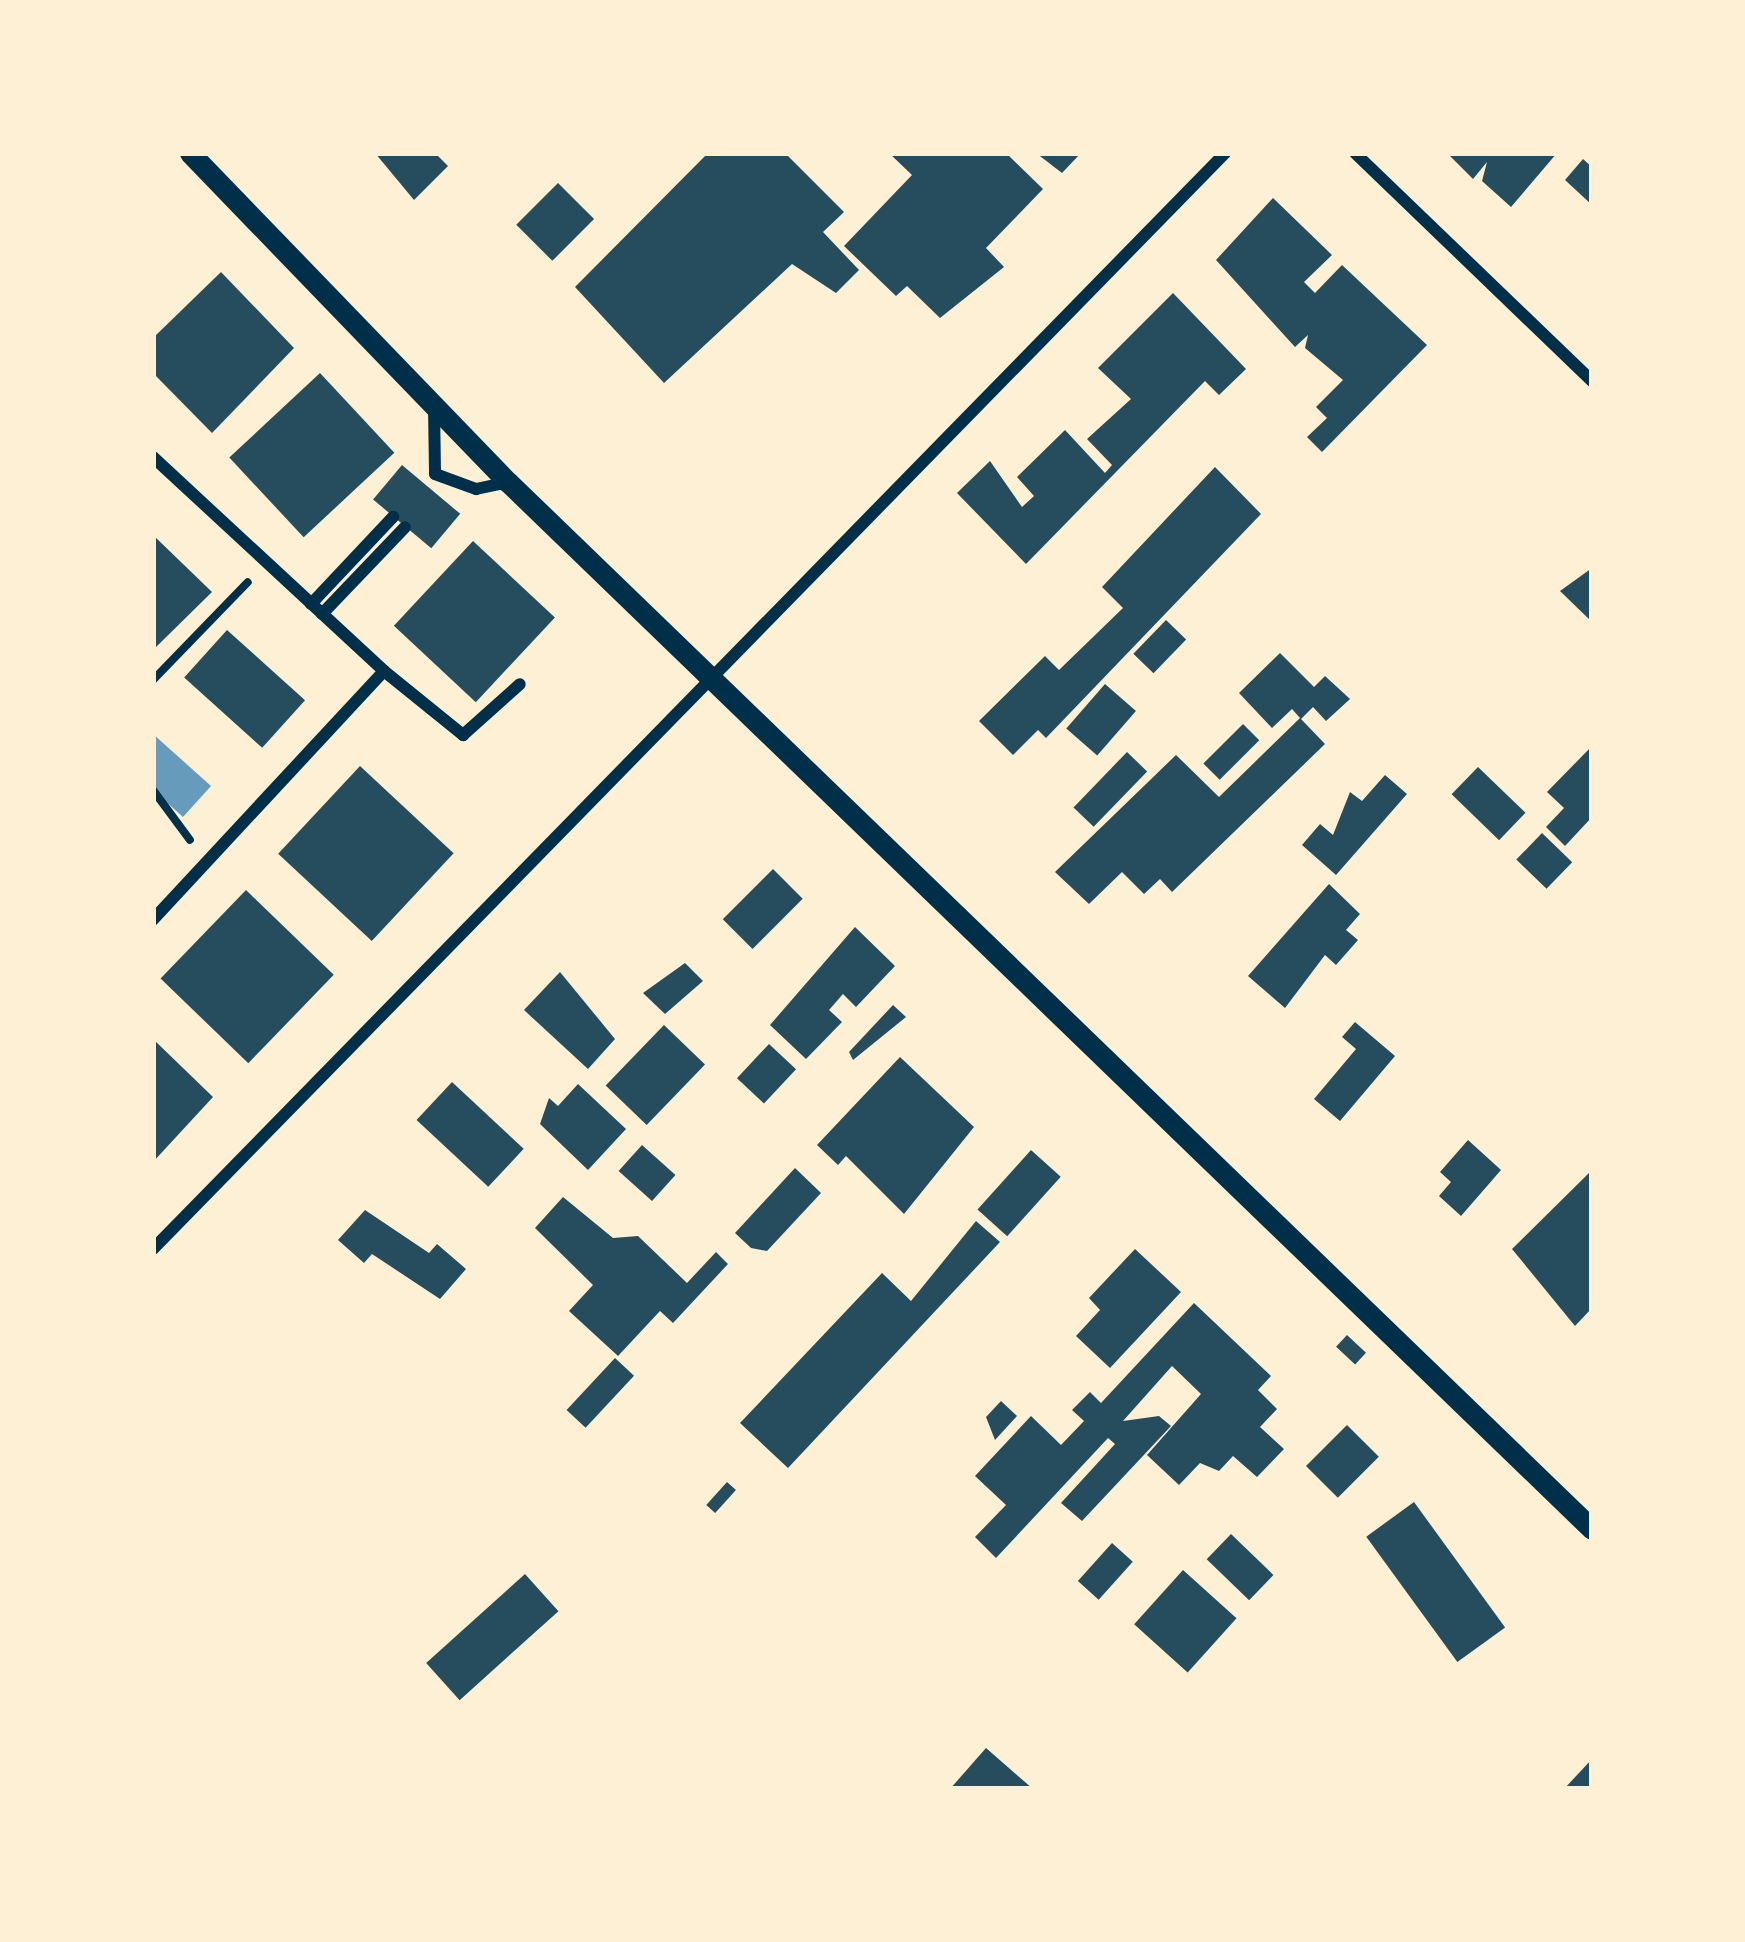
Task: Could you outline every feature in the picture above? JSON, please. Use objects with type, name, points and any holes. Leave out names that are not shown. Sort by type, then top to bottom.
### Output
[{"type":"street","points":[[190,153],[508,482],[1592,1529]]},
{"type":"street","points":[[153,1249],[716,680],[1225,153]]},
{"type":"street","points":[[1354,153],[1592,381]]},
{"type":"street","points":[[434,407],[435,484],[508,482]]},
{"type":"street","points":[[153,457],[384,671],[463,735],[520,684]]},
{"type":"street","points":[[317,609],[393,517]]},
{"type":"street","points":[[317,609],[405,527]]},
{"type":"street","points":[[153,920],[384,671]]},
{"type":"path","points":[[153,680],[265,563]]},
{"type":"path","points":[[153,790],[183,817],[200,870]]},
{"type":"water","points":[[153,734],[211,786],[183,817],[153,790]]},
{"type":"building","points":[[375,153],[435,153],[448,166],[414,200]]},
{"type":"building","points":[[708,153],[785,153],[844,212],[823,232],[859,270],[836,293],[792,264],[664,383],[575,287]]},
{"type":"building","points":[[889,153],[1006,153],[1043,189],[986,248],[1004,267],[940,318],[907,286],[896,296],[844,246],[912,175]]},
{"type":"building","points":[[1036,153],[1081,153],[1062,173]]},
{"type":"building","points":[[1447,153],[1557,153],[1511,207],[1482,181],[1487,162],[1473,179]]},
{"type":"building","points":[[1583,159],[1592,167],[1592,205],[1565,180]]},
{"type":"building","points":[[558,183],[594,219],[552,261],[516,225]]},
{"type":"building","points":[[1273,198],[1332,255],[1304,282],[1315,293],[1342,265],[1427,345],[1322,452],[1307,437],[1327,418],[1316,407],[1343,380],[1305,348],[1308,335],[1295,347],[1216,260]]},
{"type":"building","points":[[221,272],[294,348],[212,433],[153,373],[153,338]]},
{"type":"building","points":[[1173,293],[1246,369],[1219,395],[1205,381],[1026,564],[957,493],[990,461],[1022,507],[1034,496],[1017,477],[1065,430],[1105,473],[1112,465],[1087,439],[1131,399],[1098,368]]},
{"type":"building","points":[[320,373],[394,453],[304,537],[229,458]]},
{"type":"building","points":[[402,465],[460,514],[431,548],[373,499]]},
{"type":"building","points":[[1215,467],[1261,514],[1046,738],[1038,730],[1013,755],[979,721],[1045,656],[1059,670],[1123,608],[1102,587]]},
{"type":"building","points":[[153,535],[212,592],[153,650]]},
{"type":"building","points":[[473,541],[555,617],[476,702],[394,626]]},
{"type":"building","points":[[1592,568],[1592,622],[1560,591]]},
{"type":"building","points":[[1166,620],[1186,639],[1153,673],[1133,654]]},
{"type":"building","points":[[227,630],[305,700],[262,748],[184,678]]},
{"type":"building","points":[[1280,653],[1314,687],[1325,676],[1350,699],[1326,721],[1313,707],[1301,719],[1325,744],[1172,892],[1160,879],[1144,894],[1122,872],[1089,904],[1055,872],[1176,755],[1219,797],[1300,718],[1292,709],[1272,728],[1239,693]]},
{"type":"building","points":[[1105,684],[1136,711],[1097,755],[1066,729]]},
{"type":"building","points":[[1243,724],[1259,740],[1220,780],[1203,764]]},
{"type":"building","points":[[1592,746],[1592,817],[1565,846],[1546,827],[1564,808],[1547,792]]},
{"type":"building","points":[[1127,752],[1147,771],[1094,827],[1074,807]]},
{"type":"building","points":[[360,766],[454,853],[372,941],[278,854]]},
{"type":"building","points":[[1478,767],[1525,813],[1499,840],[1452,794]]},
{"type":"building","points":[[1385,775],[1407,794],[1336,875],[1302,845],[1320,824],[1333,835],[1350,792],[1362,801]]},
{"type":"building","points":[[1542,833],[1572,862],[1547,889],[1516,860]]},
{"type":"building","points":[[773,869],[803,899],[752,949],[723,919]]},
{"type":"building","points":[[1329,884],[1360,914],[1346,930],[1358,940],[1336,965],[1325,955],[1285,1008],[1248,976]]},
{"type":"building","points":[[246,890],[334,975],[248,1063],[161,978]]},
{"type":"building","points":[[855,927],[895,966],[856,1007],[843,994],[829,1010],[842,1022],[806,1059],[770,1025]]},
{"type":"building","points":[[685,963],[703,981],[665,1014],[643,993]]},
{"type":"building","points":[[560,972],[615,1039],[588,1069],[524,1010]]},
{"type":"building","points":[[893,1005],[906,1017],[853,1060],[849,1052]]},
{"type":"building","points":[[1355,1022],[1395,1056],[1340,1121],[1314,1099],[1356,1049],[1342,1037]]},
{"type":"building","points":[[664,1025],[705,1065],[647,1125],[606,1085]]},
{"type":"building","points":[[153,1039],[213,1097],[153,1162]]},
{"type":"building","points":[[769,1044],[796,1069],[764,1104],[737,1078]]},
{"type":"building","points":[[900,1057],[974,1127],[904,1214],[846,1156],[838,1165],[817,1145]]},
{"type":"building","points":[[452,1082],[524,1149],[488,1187],[417,1120]]},
{"type":"building","points":[[578,1084],[626,1129],[588,1170],[540,1124],[549,1098],[558,1106]]},
{"type":"building","points":[[1468,1140],[1501,1170],[1461,1216],[1439,1196],[1451,1182],[1440,1172]]},
{"type":"building","points":[[642,1145],[675,1175],[652,1201],[619,1171]]},
{"type":"building","points":[[1031,1150],[1061,1177],[1007,1236],[977,1209]]},
{"type":"building","points":[[795,1168],[821,1193],[767,1251],[751,1248],[735,1233]]},
{"type":"building","points":[[1592,1170],[1592,1308],[1575,1326],[1512,1249]]},
{"type":"building","points":[[563,1197],[613,1238],[638,1236],[687,1283],[716,1252],[728,1264],[673,1323],[660,1311],[618,1356],[569,1311],[593,1285],[535,1228]]},
{"type":"building","points":[[365,1210],[429,1253],[437,1244],[466,1269],[440,1299],[372,1254],[364,1263],[338,1240]]},
{"type":"building","points":[[976,1221],[1000,1242],[788,1468],[740,1423],[882,1273],[911,1301]]},
{"type":"building","points":[[1135,1249],[1181,1292],[1110,1368],[1076,1336],[1100,1310],[1089,1298]]},
{"type":"building","points":[[1194,1303],[1271,1376],[1258,1390],[1277,1409],[1260,1427],[1284,1449],[1257,1477],[1233,1456],[1219,1471],[1200,1463],[1179,1485],[1147,1455],[1201,1394],[1172,1366],[1123,1421],[1159,1416],[1171,1426],[1082,1521],[1061,1503],[1115,1444],[1108,1438],[996,1558],[975,1537],[1006,1505],[975,1476],[1031,1416],[1061,1445],[1084,1421],[1072,1410],[1090,1392],[1101,1403]]},
{"type":"building","points":[[1347,1335],[1366,1353],[1355,1364],[1336,1347]]},
{"type":"building","points":[[615,1358],[634,1376],[586,1428],[567,1410]]},
{"type":"building","points":[[1001,1401],[1017,1416],[995,1440],[986,1417]]},
{"type":"building","points":[[1347,1425],[1379,1457],[1338,1498],[1306,1466]]},
{"type":"building","points":[[727,1482],[736,1490],[715,1513],[706,1505]]},
{"type":"building","points":[[1414,1502],[1505,1627],[1457,1662],[1366,1537]]},
{"type":"building","points":[[1231,1534],[1273,1575],[1249,1600],[1207,1559]]},
{"type":"building","points":[[1112,1543],[1133,1562],[1099,1600],[1078,1581]]},
{"type":"building","points":[[1183,1570],[1237,1618],[1188,1672],[1134,1624]]},
{"type":"building","points":[[525,1574],[558,1611],[460,1700],[426,1663]]},
{"type":"building","points":[[986,1748],[1033,1789],[950,1789]]},
{"type":"building","points":[[1592,1759],[1592,1789],[1564,1789]]}]
